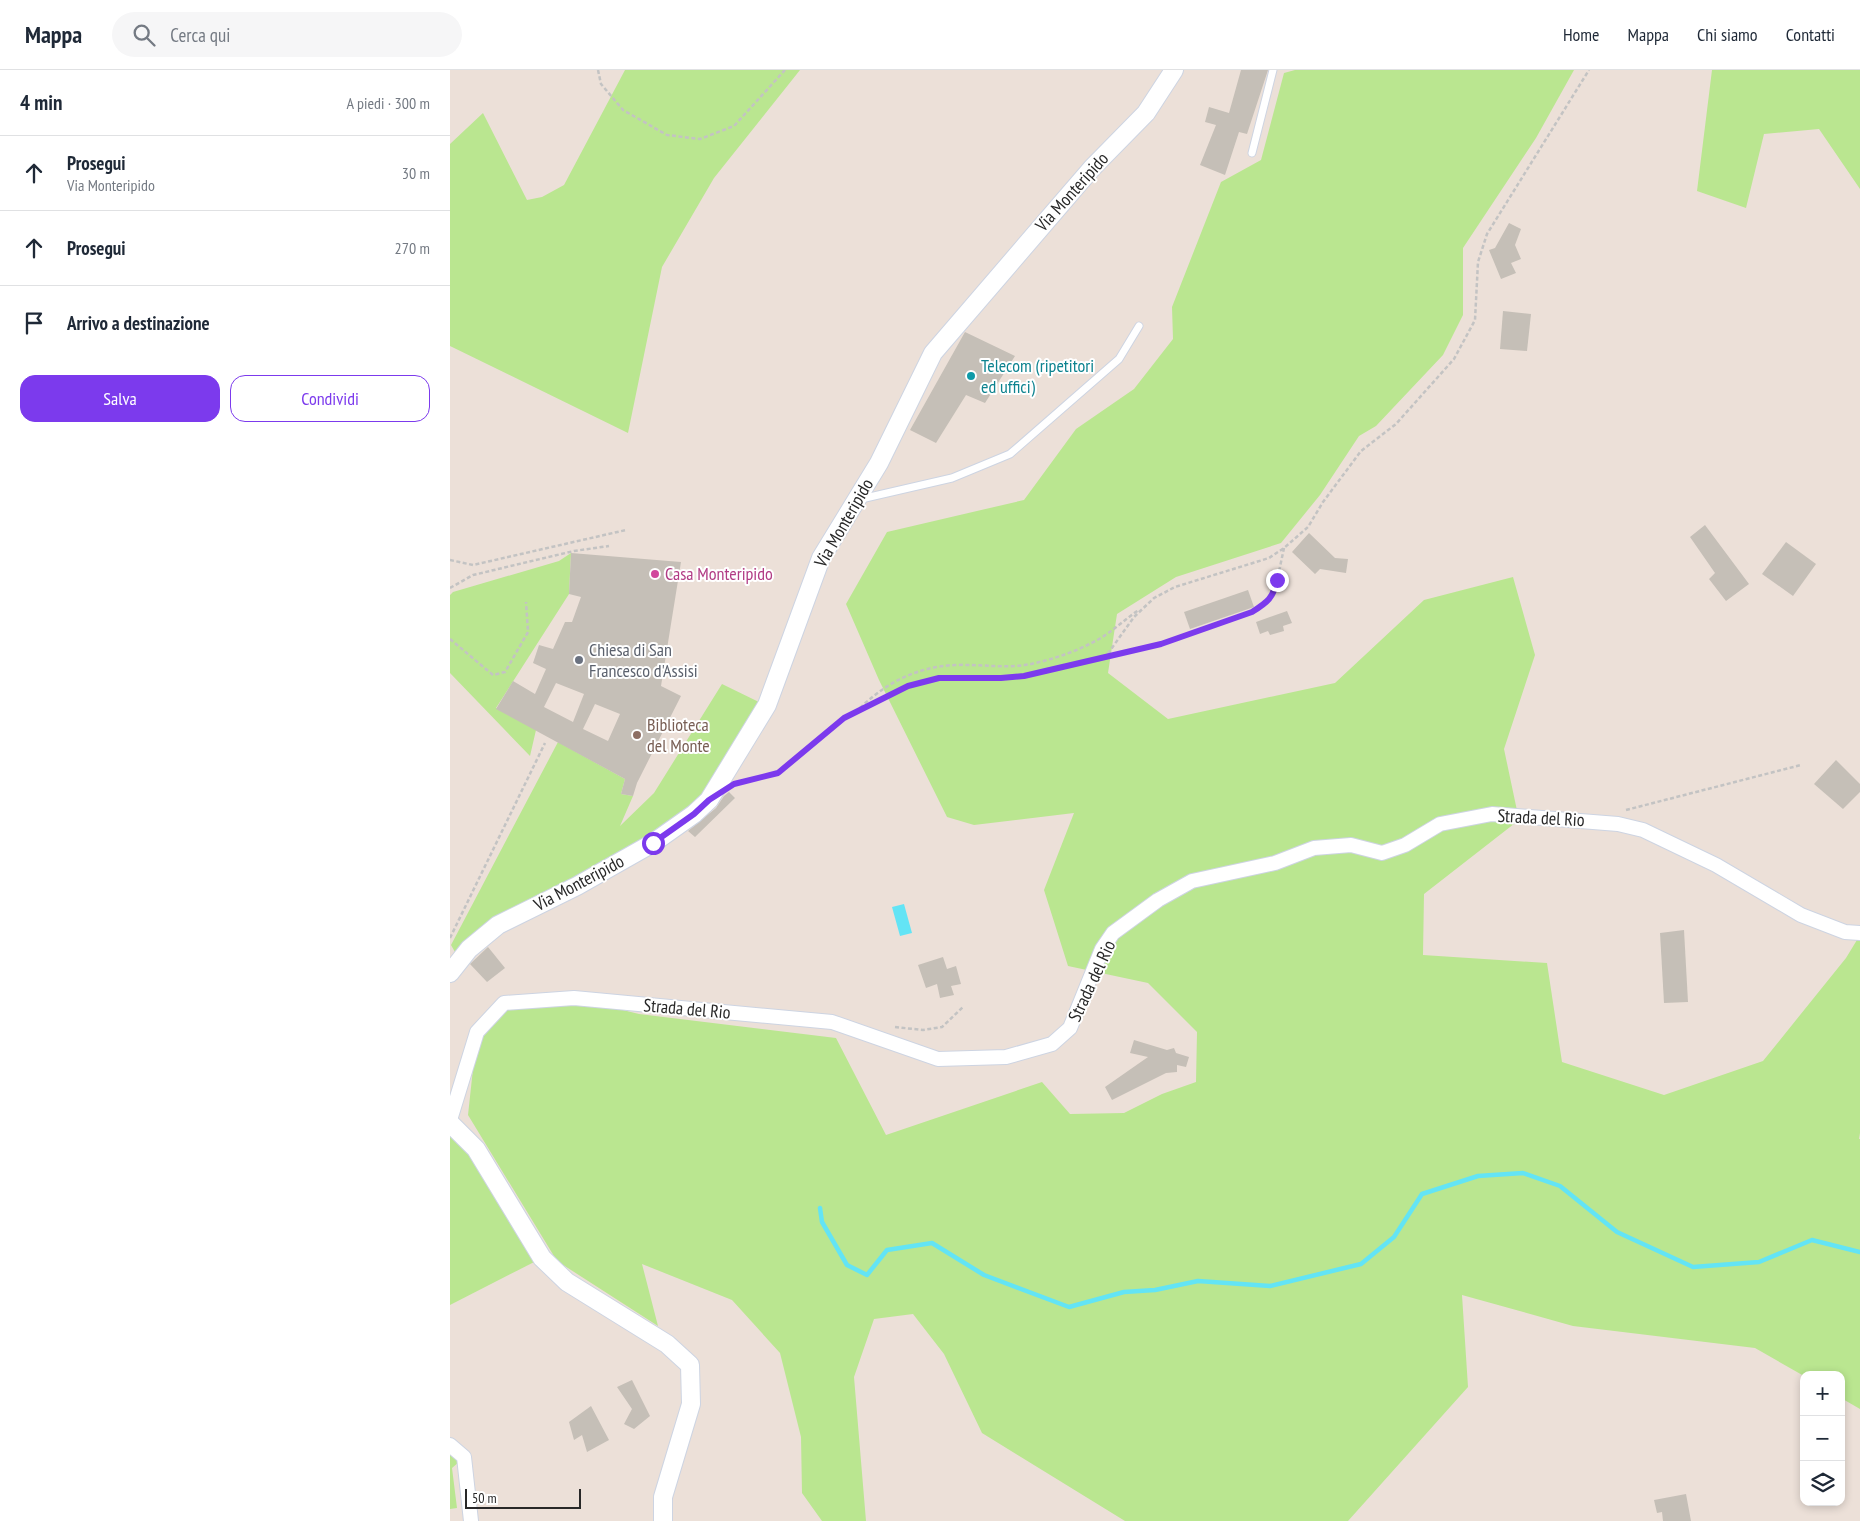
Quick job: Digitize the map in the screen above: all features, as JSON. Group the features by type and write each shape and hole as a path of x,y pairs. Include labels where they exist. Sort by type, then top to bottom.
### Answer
{"street":[{"name":"Via Monteripido","path":"450,973 469,949 498,925 577,886 653,843 694,814 709,800 767,706 821,558 879,463 933,353 1080,182 1146,113 1174,70"},
{"name":"Strada del Rio","path":"450,1122 477,1032 504,1003 574,998 832,1022 938,1059 1006,1057 1052,1044 1070,1028 1102,949 1113,933 1158,900 1192,881 1275,863 1314,848 1351,845 1382,853 1405,845 1440,824 1492,814 1611,823 1643,830 1716,865 1801,915 1845,932 1860,933"},
{"path":"450,1122 476,1149 542,1258 567,1282 667,1344 690,1365 691,1404 663,1497 663,1521"},
{"path":"450,1445 464,1457 471,1521"}],"lane":[{"path":"1252,153 1273,70"},
{"path":"856,501 952,478 1010,454 1119,359 1139,326"}],"path":[{"path":"598,70 600,84 623,110 667,135 700,139 734,126 785,70"},
{"path":"858,710 877,692 890,683 928,669 955,665 1013,667 1066,654 1099,639 1154,598 1175,587 1269,558 1284,548 1308,527 1323,502 1361,450 1396,424 1454,359 1475,320 1478,262 1487,234 1589,70"},
{"path":"450,560 473,565 626,530"},
{"path":"450,588 473,574 574,551 609,546"},
{"path":"734,784 778,773 844,718 914,684 939,678 1024,676 1104,659 1161,644 1252,612 1274,595 1284,548"},
{"path":"450,639 493,675 505,672 528,632 526,602"},
{"path":"1104,659 1142,608"},
{"path":"450,938 545,743"},
{"path":"1625,811 1801,764"},
{"path":"891,1027 923,1030 942,1027 964,1006"}],"green space":[{"path":"625,70 800,70 714,178 662,267 628,433 450,346 450,144 483,113 527,200 542,197 564,185"},
{"path":"1295,70 1574,70 1536,138 1463,248 1463,315 1443,355 1376,426 1359,436 1320,495 1281,543 1176,577 1117,614 1108,673 1168,719 1335,683 1424,600 1513,577 1535,655 1504,749 1519,820 1424,894 1423,955 1547,963 1562,1062 1664,1095 1763,1061 1846,958 1860,935 1860,1409 1845,1400 1845,1371 1800,1371 1800,1374 1755,1348 1573,1326 1462,1295 1468,1387 1348,1521 1125,1521 982,1433 944,1354 913,1314 874,1319 854,1377 866,1521 822,1521 802,1493 801,1437 780,1353 732,1300 642,1264 658,1326 557,1261 468,1115 477,1032 504,1003 574,998 639,1014 836,1038 886,1135 1042,1082 1070,1114 1124,1113 1162,1094 1196,1082 1197,1032 1148,983 1068,966 1044,890 1074,813 974,825 947,817 879,680 846,604 887,532 1024,500 1076,429 1134,389 1173,339 1172,307 1221,182 1261,160 1284,73"},
{"path":"1712,70 1860,70 1860,189 1819,129 1764,134 1746,208 1697,191"},
{"path":"571,553 569,594 496,708 536,730 530,756 450,673 450,595 453,592 559,561"},
{"path":"722,684 763,704 705,798 651,841 496,920 455,952 451,945 558,742 625,779 621,794 633,796 620,826 654,793"},
{"path":"450,1132 463,1134 542,1258 450,1305"},
{"path":"450,1453 459,1462 452,1468 457,1508 450,1509"}],"water":[{"path":"904,904 912,933 900,936 892,907"}],"building":[{"path":"1241,70 1268,70 1247,134 1239,132 1225,175 1200,165 1216,125 1205,122 1209,107 1229,113"},
{"path":"1509,223 1521,229 1515,245 1521,259 1511,263 1516,273 1501,279 1489,250 1495,248"},
{"path":"1503,311 1531,314 1527,351 1500,349"},
{"name":"Telecom (ripetitori ed uffici)","path":"965,332 1015,356 985,403 966,395 936,443 910,430"},
{"path":"1705,525 1749,584 1726,601 1709,579 1715,573 1690,537"},
{"path":"1309,533 1335,558 1348,559 1346,573 1320,569 1315,574 1292,552"},
{"path":"1786,542 1816,564 1793,596 1762,574"},
{"path":"571,553 681,562 661,686 681,696 637,783 633,796 621,794 625,779 496,709 513,681 535,694 546,669 533,663 539,645 553,649 565,622 572,622 581,597 569,594","holes":["556,683 584,694 573,722 544,707","595,704 620,714 608,741 583,729"]},
{"path":"1248,590 1254,607 1190,629 1184,612"},
{"path":"1287,611 1292,623 1283,626 1284,631 1270,635 1268,631 1260,634 1256,622"},
{"path":"1836,760 1860,784 1860,792 1843,809 1814,784"},
{"path":"729,792 735,798 695,837 688,831 716,808"},
{"path":"1684,930 1688,1002 1664,1003 1660,933"},
{"path":"488,947 505,968 487,982 470,964"},
{"path":"943,957 947,969 956,966 961,984 951,986 954,995 940,998 937,984 926,988 918,965"},
{"path":"1134,1040 1167,1050 1174,1048 1176,1053 1189,1057 1186,1067 1177,1065 1177,1072 1166,1073 1112,1100 1105,1087 1148,1057 1130,1053"},
{"path":"632,1380 650,1416 634,1429 624,1424 632,1409 617,1387"},
{"path":"591,1406 609,1440 587,1452 582,1435 574,1440 569,1422"},
{"path":"1686,1494 1691,1521 1663,1521 1662,1512 1657,1513 1654,1500"}],"waterway":[{"path":"820,1208 822,1222 847,1265 867,1275 887,1250 932,1243 984,1275 1069,1307 1124,1292 1155,1290 1198,1281 1270,1286 1361,1264 1394,1237 1422,1194 1478,1176 1523,1173 1560,1186 1617,1232 1693,1267 1759,1262 1812,1240 1860,1252"}],"place":[{"name":"Telecom (ripetitori ed uffici)","path":"971,376"},
{"name":"Casa Monteripido","path":"655,574"},
{"name":"Chiesa di San Francesco d'Assisi","path":"579,660"},
{"name":"Biblioteca del Monte","path":"637,735"}],"route":[{"path":"653,843 694,814 709,800 734,784 778,773 844,718 914,684 939,678 1024,676 1104,659 1161,644 1252,612 1274,595 1277,580"}]}
